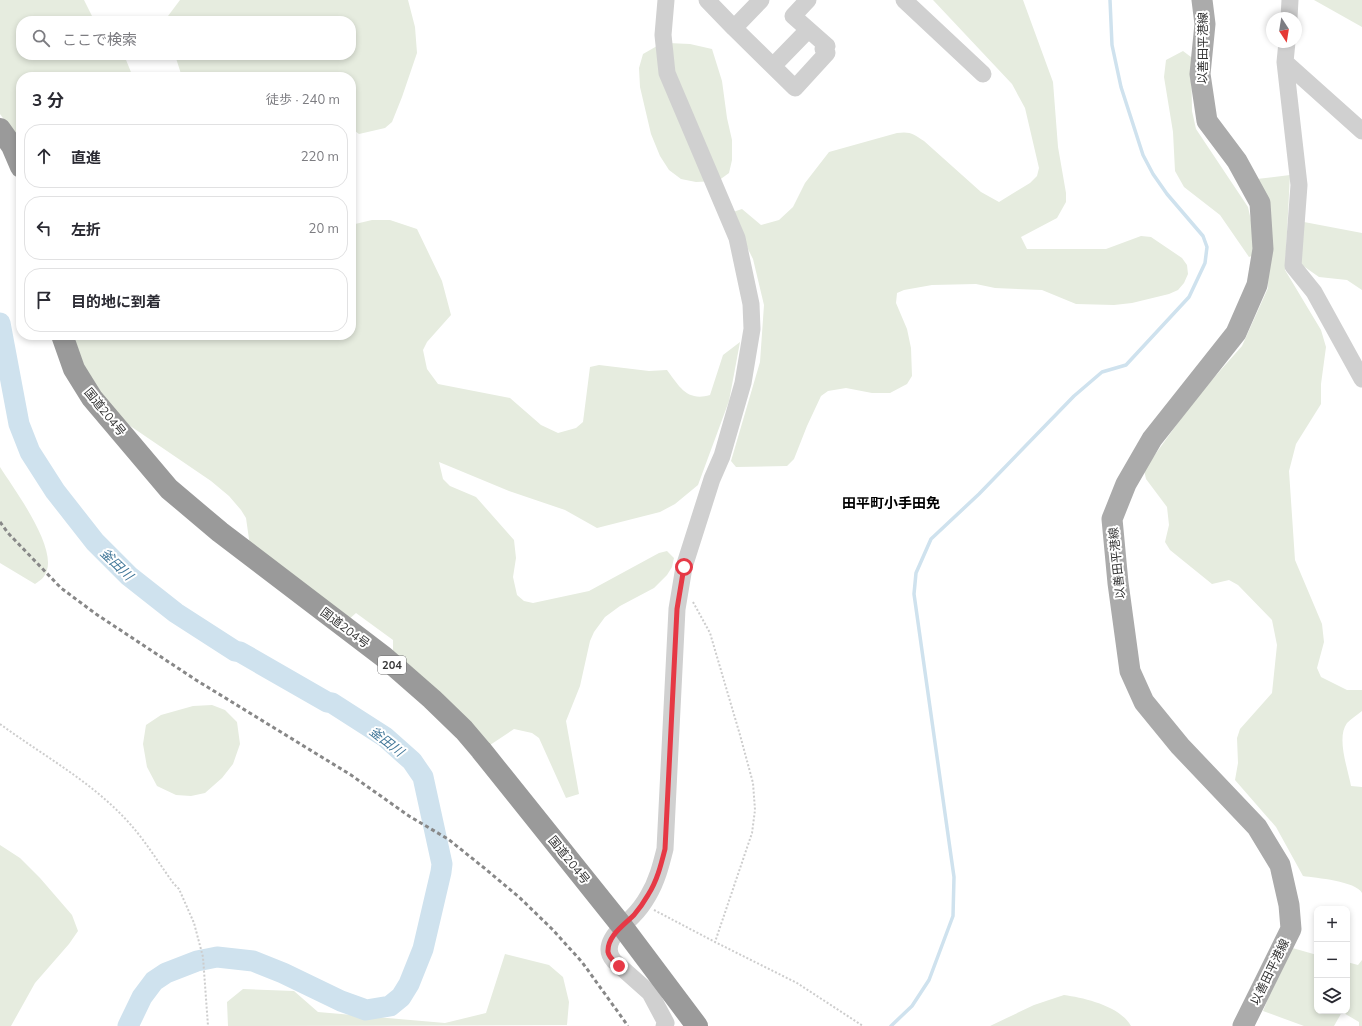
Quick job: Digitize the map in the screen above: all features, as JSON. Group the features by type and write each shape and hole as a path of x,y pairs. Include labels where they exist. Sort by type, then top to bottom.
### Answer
{"highway":[{"path":"0,129 12,146 16,156"},
{"name":"国道204号","path":"64,340 74,369 92,398 169,489 220,532 384,657 432,699 464,730 622,926 696,1026"}],"main road":[{"name":"以善田平港線","path":"1202,0 1205,24 1200,74 1207,121 1237,160 1260,203 1263,249 1258,285 1236,333 1152,439 1126,484 1112,520 1118,583 1130,671 1144,702 1180,746 1257,827 1280,865 1289,905 1291,929 1243,1026"}],"street":[{"path":"664,1026 666,1023 650,993 610,957 608,951 611,940 643,904 656,879 665,849 677,609 681,581 684,567 712,479 722,456 743,384 752,329 751,304 737,238 667,73 663,35 666,0"},
{"path":"707,0 795,88 827,53 823,49 827,46 793,16 808,0"},
{"path":"734,28 761,0"},
{"path":"904,0 983,74"},
{"path":"1289,12 1290,0"},
{"path":"773,66 808,30"},
{"path":"1286,48 1285,62 1299,185 1293,266 1314,292 1362,379"},
{"path":"1285,62 1362,131"}],"path":[{"path":"681,581 710,633 753,783 755,810 752,833 715,942"},
{"path":"0,724 80,778 113,807 131,825 179,889 194,923 203,957 208,1026"},
{"path":"643,904 797,983 863,1026"}],"shaded area":[{"path":"0,0 84,0 92,16 16,16 16,60 126,60 131,72 16,72 16,136 0,114"},
{"path":"180,0 408,0 415,27 417,53 392,122 385,128 359,134 356,132 356,72 180,72 177,60 356,60 356,16 168,16"},
{"path":"933,0 1023,0 1053,82 1058,147 1066,193 1066,202 1057,218 1021,237 1027,249 1106,249 1141,236 1151,237 1182,258 1187,265 1188,274 1184,283 1178,290 1169,294 1132,303 1114,305 1076,304 1042,290 995,288 976,284 932,285 904,290 897,293 896,303 907,329 911,348 912,376 907,384 890,393 872,393 846,388 828,391 821,396 794,459 787,466 736,467 731,461 760,362 764,305 753,259 730,213 742,209 761,225 779,220 793,207 805,183 829,152 901,132 909,133 924,141 981,192 999,202 1030,183 1037,176 1039,168 1025,108 1012,84"},
{"path":"1314,0 1362,0 1362,27"},
{"path":"668,43 690,44 712,49 722,81 727,118 732,140 732,160 729,173 718,181 696,182 681,179 669,170 660,156 651,134 640,87 639,68 643,54 657,46"},
{"path":"1183,51 1191,57 1192,111 1196,129 1248,207 1252,225 1254,255 1249,257 1220,215 1184,187 1175,171 1173,132 1164,77 1166,60"},
{"path":"1290,175 1285,270 1321,330 1326,347 1321,384 1321,404 1296,444 1289,471 1295,560 1322,624 1324,642 1317,668 1321,677 1347,690 1362,690 1362,711 1347,723 1344,729 1343,745 1351,786 1362,787 1362,893 1358,889 1344,883 1303,876 1276,827 1235,780 1238,763 1237,738 1240,729 1272,693 1277,645 1272,620 1238,585 1229,580 1212,584 1170,550 1165,542 1169,525 1167,507 1146,479 1144,470 1195,399 1242,346 1268,288 1269,236 1257,179"},
{"path":"372,220 390,220 417,229 442,281 451,315 427,342 423,350 427,369 438,384 510,398 541,425 558,433 576,428 583,422 590,367 599,365 649,371 667,370 684,391 695,396 702,397 710,395 723,355 740,342 729,401 698,485 675,504 660,512 597,528 565,510 509,491 439,462 443,479 450,486 476,497 514,540 516,558 513,577 517,595 524,601 533,603 589,591 659,553 667,551 674,558 672,567 667,575 654,588 620,606 605,617 594,632 590,641 580,686 566,721 579,794 566,798 539,738 532,733 514,729 487,747 393,657 393,640 356,613 347,621 250,546 246,518 229,496 211,481 123,421 81,367 74,340 356,340 356,224"},
{"path":"1304,222 1362,233 1362,290 1347,280 1319,277 1299,263"},
{"path":"0,467 32,517 45,546 48,559 47,570 45,575 35,584 0,563"},
{"path":"212,705 225,710 237,722 240,744 233,764 222,778 205,793 191,796 176,795 157,786 147,767 143,744 146,725 161,715 193,706"},
{"path":"0,845 20,858 40,878 72,915 78,931 69,944 35,983 11,1026 0,1026"},
{"path":"1289,947 1314,954 1314,1014 1341,1014 1334,1026 1304,1026 1263,1011"},
{"path":"505,954 549,965 563,977 569,1002 567,1025 228,1026 227,1002 243,989 294,991 318,1012 445,1023 486,1013"},
{"path":"1362,960 1362,1026 1359,1026 1359,1022 1345,1014 1350,1014 1350,963 1358,965"},
{"path":"1064,995 1082,998 1111,1008 1126,1019 1131,1026 990,1026 1034,1005"}],"waterway":[{"path":"891,1026 912,1006 929,980 953,916 954,877 914,594 916,573 931,539 979,494 1074,396 1102,372 1126,365 1189,297 1205,263 1207,247 1203,236 1167,194 1153,174 1143,155 1121,87 1112,45 1110,0"},
{"name":"釜田川","path":"0,323 19,424 30,452 55,491 95,542 129,576 176,613 235,651 240,652 327,702 332,703 385,737 412,761 423,777 442,864 423,949 409,984 401,997 390,1006 366,1010 341,1001 283,973 253,961 217,957 197,961 166,973 154,981 142,997 128,1026"}],"railway":[{"path":"0,522 8,533 61,588 96,614 196,680 351,775 409,816 448,839 483,867 519,897 552,929 582,962 628,1026"}],"district":[{"name":"田平町小手田免","path":"891,503"}],"route":[{"path":"619,966 610,957 608,951 611,940 622,926 634,915 649,895 656,879 665,849 677,609 684,567"}]}
